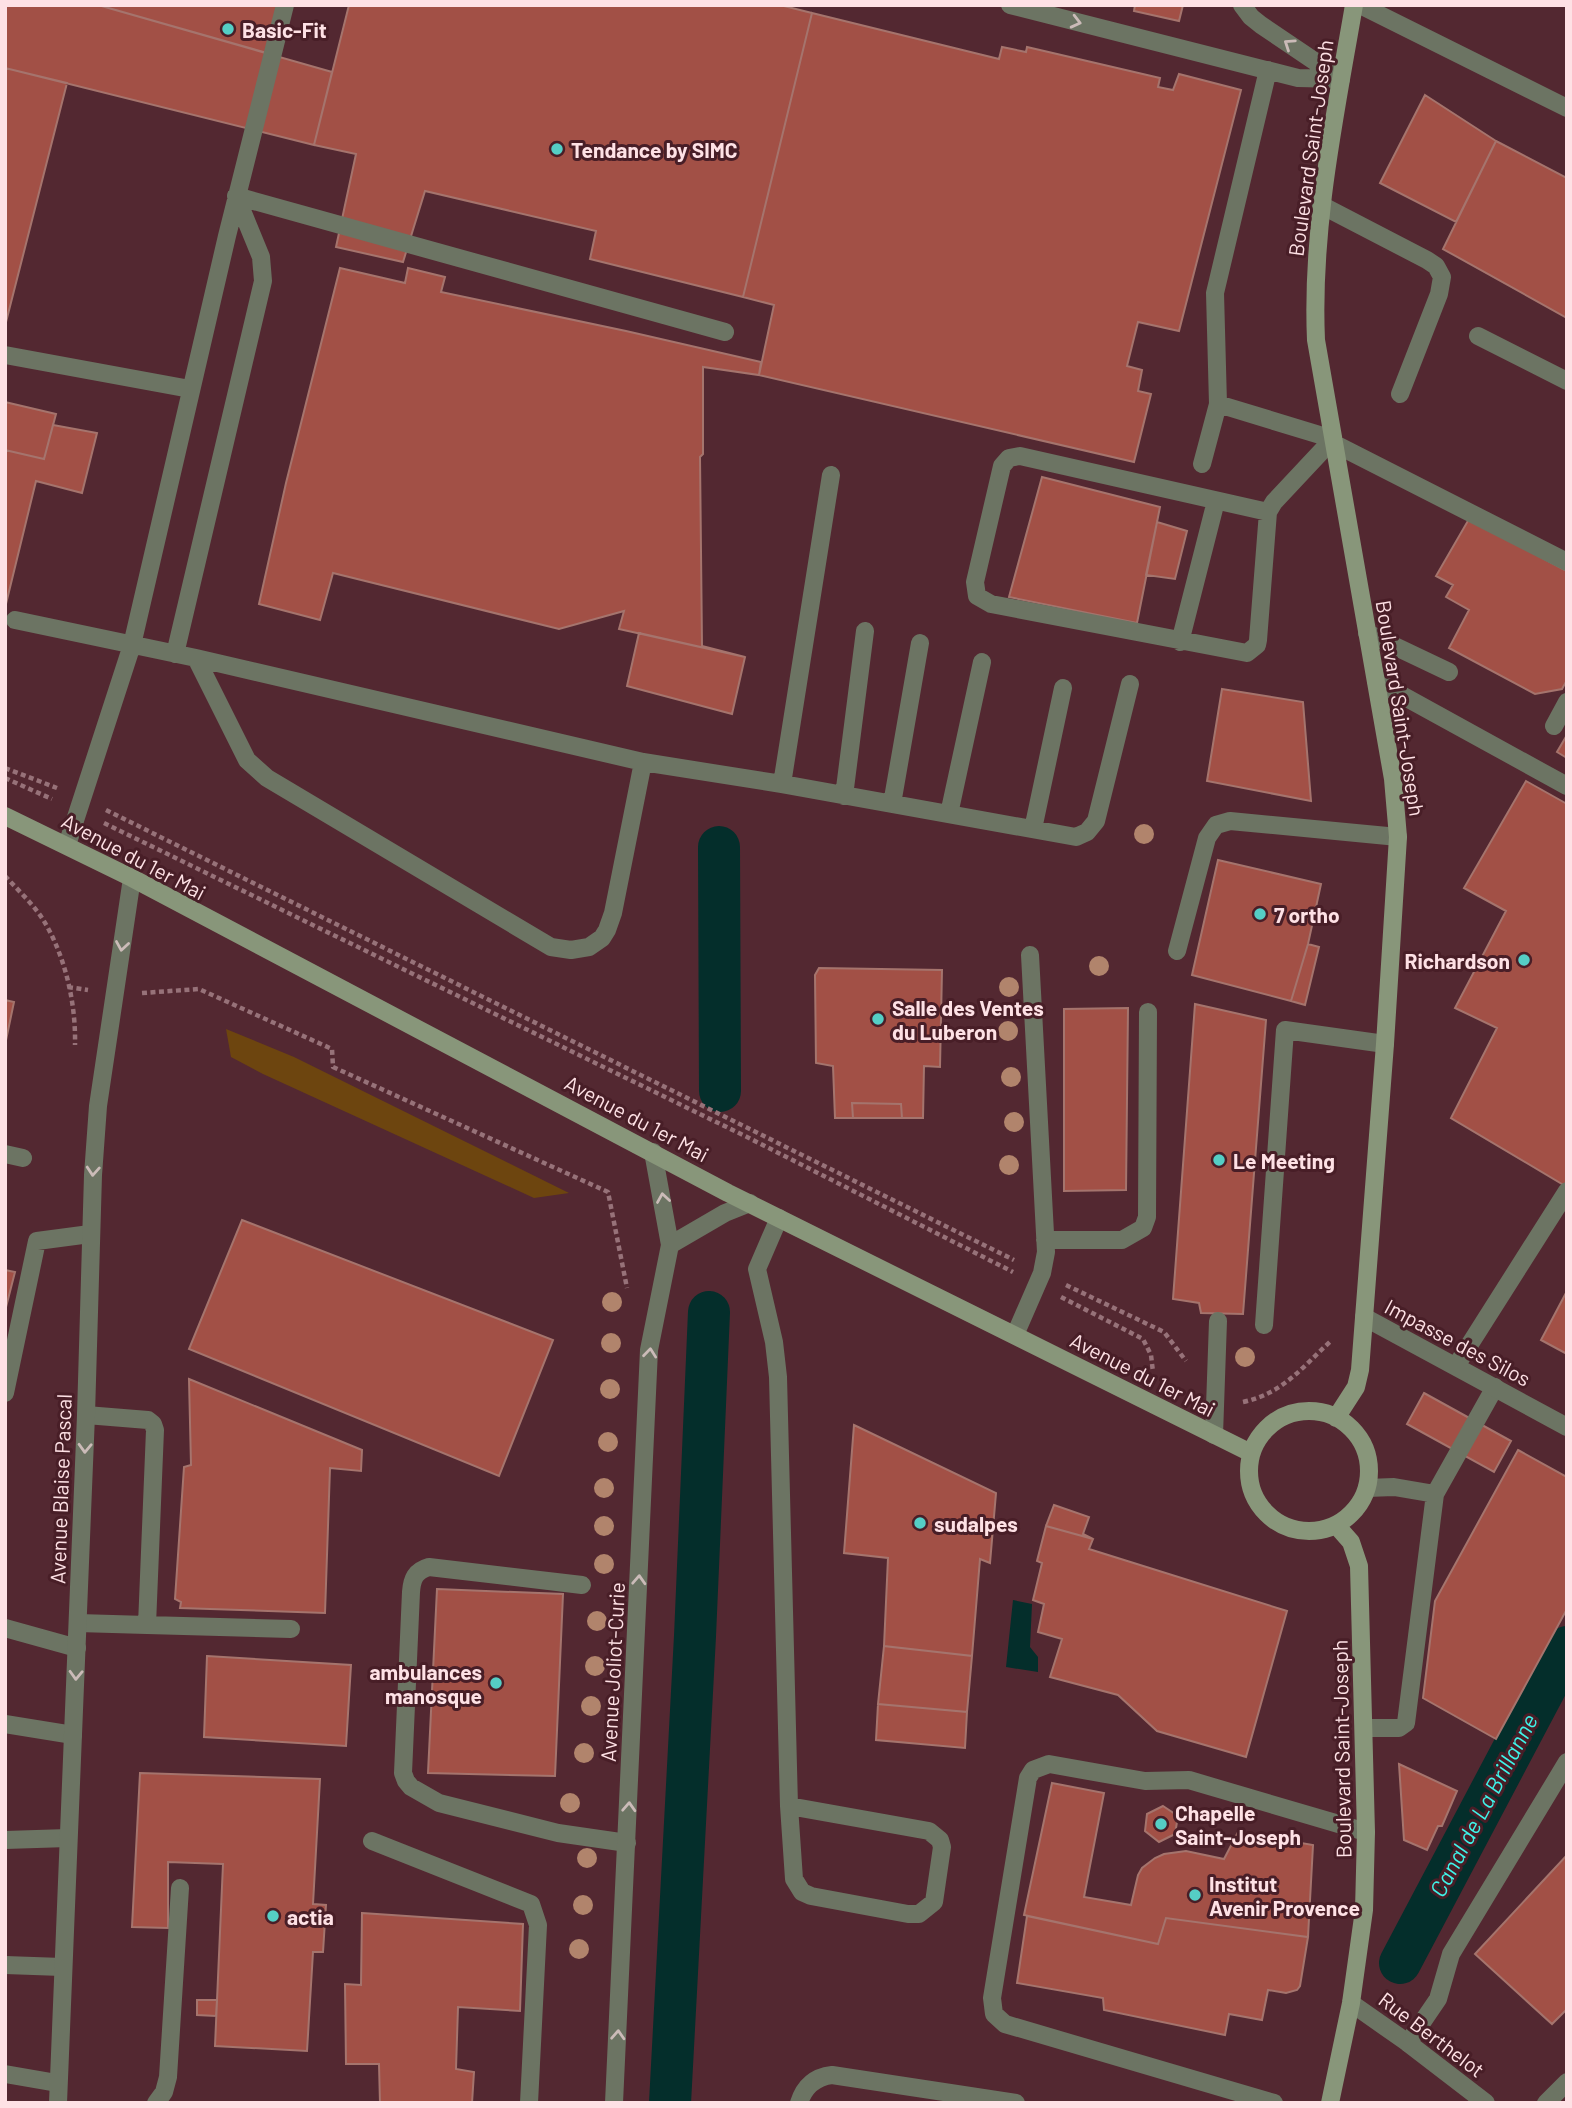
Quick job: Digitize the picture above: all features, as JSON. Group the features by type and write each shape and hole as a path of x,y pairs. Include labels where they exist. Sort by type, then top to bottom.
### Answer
{"street":[{"path":"67,845 132,645 236,196 285,5"},
{"path":"1010,5 1298,78 1341,79"},
{"path":"1242,5 1251,17 1341,79"},
{"name":"Boulevard Saint-Joseph","path":"1336,1418 1358,1380 1385,1044 1398,837 1393,779 1322,386 1315,316 1315,275 1321,205 1354,5"},
{"path":"1360,5 1567,108"},
{"path":"1202,464 1218,404 1215,293 1268,70"},
{"path":"236,196 725,332"},
{"path":"175,654 263,281 261,257 236,196"},
{"path":"1321,205 1427,260 1436,267 1442,277 1439,294 1400,394"},
{"path":"1478,336 1567,381"},
{"path":"5,355 190,389"},
{"path":"1218,404 1333,441 1567,562"},
{"path":"1268,512 1020,456 1009,458 1002,466 975,582 977,596 991,604 1241,654 1247,653 1257,645 1268,512 1274,502 1333,441"},
{"path":"782,784 831,475"},
{"path":"1180,642 1216,500"},
{"path":"15,620 196,658 643,762 1076,837 1087,832 1096,821 1130,684"},
{"path":"844,796 864,631"},
{"path":"1367,633 1449,672"},
{"path":"892,804 920,643"},
{"path":"196,658 247,760 267,778 551,947 571,950 589,947 602,938 607,930 613,913 643,762"},
{"path":"948,814 982,662"},
{"path":"1376,681 1567,786"},
{"path":"1033,830 1063,688"},
{"path":"1554,726 1567,702"},
{"name":"Avenue du 1er Mai","path":"5,816 132,878 779,1218 1251,1453"},
{"path":"1177,951 1207,838 1216,825 1230,821 1398,837"},
{"name":"Avenue Blaise Pascal","path":"58,2103 86,1415 90,1234 98,1106 132,878"},
{"path":"1015,1335 1039,1279 1046,1252 1030,955"},
{"path":"1045,1240 1122,1240 1143,1228 1147,1217 1148,1012"},
{"path":"1264,1325 1285,1030 1385,1044"},
{"name":"Avenue Joliot-Curie","path":"614,2103 649,1350 670,1245 653,1152"},
{"path":"1456,1366 1567,1191"},
{"path":"670,1245 724,1213 750,1203"},
{"path":"779,1218 757,1269 774,1342 778,1377 789,1807 793,1879 802,1892 811,1896 908,1914 919,1914 934,1902 943,1847 940,1840 929,1831 789,1807"},
{"path":"5,1393 37,1241 90,1234"},
{"name":"Impasse des Silos","path":"1364,1317 1567,1427"},
{"path":"1214,1435 1218,1321"},
{"path":"1364,1728 1399,1728 1406,1723 1435,1494 1495,1387"},
{"path":"1302,1411 1320,1412 1336,1418 1350,1427 1367,1456 1367,1488 1360,1503 1349,1516 1336,1525 1302,1531 1285,1526 1270,1517 1258,1504 1251,1488 1251,1453 1270,1425 1286,1416 1302,1411"},
{"path":"86,1415 148,1420 155,1430 147,1625"},
{"path":"1367,1488 1394,1487 1435,1494"},
{"name":"Boulevard Saint-Joseph","path":"1330,2103 1351,2003 1363,1920 1366,1832 1359,1566 1351,1542 1336,1525"},
{"path":"582,1585 429,1567 421,1569 415,1575 411,1592 403,1773 411,1787 424,1797 439,1803 558,1833 627,1843"},
{"path":"78,1623 291,1629"},
{"path":"5,1628 77,1648"},
{"path":"5,1724 73,1735"},
{"path":"1408,2043 1438,1999 1451,1954 1567,1762"},
{"path":"1274,2103 1005,2024 994,2014 992,1998 1028,1778 1033,1770 1049,1764 1145,1781 1189,1780 1366,1832"},
{"path":"5,1840 68,1838"},
{"path":"372,1841 531,1904 538,1925 529,2103"},
{"path":"156,2103 164,2092 168,2077 180,1888"},
{"path":"5,1965 62,1967"},
{"name":"Rue Berthelot","path":"1351,2003 1486,2103"},
{"path":"5,2074 57,2083"},
{"path":"799,2103 807,2087 819,2078 832,2075 931,2096 1016,2103"},
{"path":"1546,2103 1567,2082"}],"path":[{"path":"5,768 1039,1279 1143,1339 1151,1355 1153,1374"},
{"path":"5,778 79,804 749,1138 1039,1279 1164,1332 1215,1398"},
{"path":"5,876 41,918 58,952 75,1016 75,1055"},
{"path":"68,987 115,995 199,989 332,1049 333,1067 608,1192 627,1288"}],"shaded area":[{"path":"226,1029 294,1057 569,1193 534,1198 263,1074 231,1057"}],"water":[{"path":"1013,1600 1032,1604 1030,1647 1038,1657 1038,1672 1006,1667"}],"building":[{"path":"5,5 98,5 332,72 314,145 5,68"},
{"name":"Basic-Fit","path":"98,5 280,5 267,53"},
{"name":"Tendance by SIMC","path":"349,5 780,5 812,13 743,297 590,259 596,231 425,191 403,262 336,247 356,154 314,145"},
{"path":"1135,5 1183,5 1179,21 1134,11"},
{"path":"812,13 999,59 1002,47 1026,52 1027,47 1160,78 1158,87 1173,90 1179,74 1241,90 1179,331 1138,322 1127,366 1142,370 1138,391 1151,394 1134,462 759,375 774,305 743,297"},
{"path":"5,68 67,83 5,326"},
{"path":"1425,95 1496,141 1456,222 1380,183"},
{"path":"1496,141 1567,178 1567,318 1443,249"},
{"path":"340,268 405,283 408,268 445,277 441,292 761,362 759,375 703,367 703,454 700,457 702,646 745,657 619,629 624,611 559,629 333,573 320,620 259,604 286,483"},
{"path":"5,402 56,414 44,459 5,450"},
{"path":"53,425 97,433 82,493 36,481 5,608 5,450 44,459"},
{"path":"1042,477 1160,507 1137,623 1009,597"},
{"path":"1469,519 1567,571 1567,680 1562,689 1535,694 1449,648 1469,610 1446,597 1453,585 1436,576"},
{"path":"1157,522 1187,531 1175,579 1146,575"},
{"path":"639,633 745,657 732,714 627,686"},
{"path":"1222,689 1303,702 1311,801 1207,781"},
{"path":"1567,735 1567,758 1557,752"},
{"name":"Richardson","path":"1526,781 1567,804 1567,1187 1451,1118 1497,1028 1455,1008 1506,911 1464,888"},
{"name":"7 ortho","path":"1218,860 1321,884 1308,944 1291,1001 1192,975"},
{"path":"1308,944 1319,947 1305,1005 1291,1001"},
{"name":"Salle des Ventes du Luberon","path":"819,968 942,970 940,1067 924,1066 923,1118 902,1118 901,1104 852,1103 853,1118 835,1118 833,1066 816,1063 815,975"},
{"path":"5,1000 14,1002 5,1045"},
{"name":"Le Meeting","path":"1195,1004 1266,1020 1243,1314 1201,1313 1199,1303 1173,1299"},
{"path":"1128,1008 1126,1190 1064,1191 1064,1009"},
{"path":"852,1103 901,1104 902,1118 853,1118"},
{"path":"242,1220 553,1340 499,1476 189,1349"},
{"path":"5,1270 15,1272 5,1311"},
{"path":"1567,1291 1567,1354 1541,1340"},
{"path":"189,1379 362,1450 361,1471 330,1468 325,1613 180,1608 181,1602 175,1599 184,1467 191,1465"},
{"path":"1424,1393 1511,1441 1494,1472 1407,1424"},
{"name":"sudalpes","path":"854,1425 996,1493 990,1563 980,1559 972,1656 884,1646 888,1558 844,1553"},
{"path":"1518,1450 1567,1477 1567,1609 1496,1739 1423,1698 1435,1601"},
{"path":"1054,1505 1089,1517 1083,1534 1093,1539 1046,1526"},
{"path":"1046,1526 1093,1539 1089,1549 1287,1611 1246,1757 1157,1731 1118,1695 1050,1677 1062,1639 1038,1632 1044,1604 1033,1600 1042,1563 1037,1561"},
{"name":"ambulances manosque","path":"437,1589 563,1594 555,1776 428,1773"},
{"path":"884,1646 972,1656 967,1712 878,1704"},
{"path":"207,1656 351,1665 346,1746 204,1737"},
{"path":"878,1704 967,1712 965,1748 876,1740"},
{"path":"1399,1764 1457,1791 1442,1826 1438,1826 1427,1850 1404,1840"},
{"name":"actia","path":"140,1773 320,1779 313,1904 326,1905 323,1952 313,1952 307,2051 215,2046 223,1864 168,1862 168,1928 132,1927"},
{"path":"1052,1783 1104,1793 1084,1897 1131,1905 1138,1875 1142,1868 1155,1858 1186,1851 1224,1859 1238,1832 1313,1845 1308,1937 1166,1918 1158,1944 1024,1915"},
{"name":"Chapelle Saint-Joseph","path":"1163,1806 1178,1816 1175,1834 1159,1842 1145,1831 1147,1814"},
{"path":"1567,1855 1567,2009 1552,2024 1475,1954"},
{"path":"362,1913 523,1924 520,2011 458,2007 456,2069 474,2072 472,2103 380,2103 379,2064 346,2064 345,1984 361,1985"},
{"path":"1027,1916 1158,1944 1166,1918 1308,1937 1300,1986 1297,1990 1286,1993 1268,1990 1262,2020 1229,2014 1225,2035 1104,2010 1103,1998 1017,1983"},
{"path":"197,2000 217,2000 216,2016 197,2015"}],"waterway":[{"path":"719,847 720,1091"},
{"path":"670,2103 709,1312"},
{"name":"Canal de La Brillanne","path":"1400,1963 1567,1647"}],"place":[{"name":"Basic-Fit","path":"228,29"},
{"name":"Tendance by SIMC","path":"557,149"},
{"name":"7 ortho","path":"1260,914"},
{"name":"Richardson","path":"1524,960"},
{"name":"Salle des Ventes du Luberon","path":"878,1019"},
{"name":"Le Meeting","path":"1219,1160"},
{"name":"sudalpes","path":"920,1523"},
{"name":"ambulances manosque","path":"496,1683"},
{"name":"Chapelle Saint-Joseph","path":"1161,1824"},
{"name":"Institut Avenir Provence","path":"1195,1895"},
{"name":"actia","path":"273,1916"}]}
